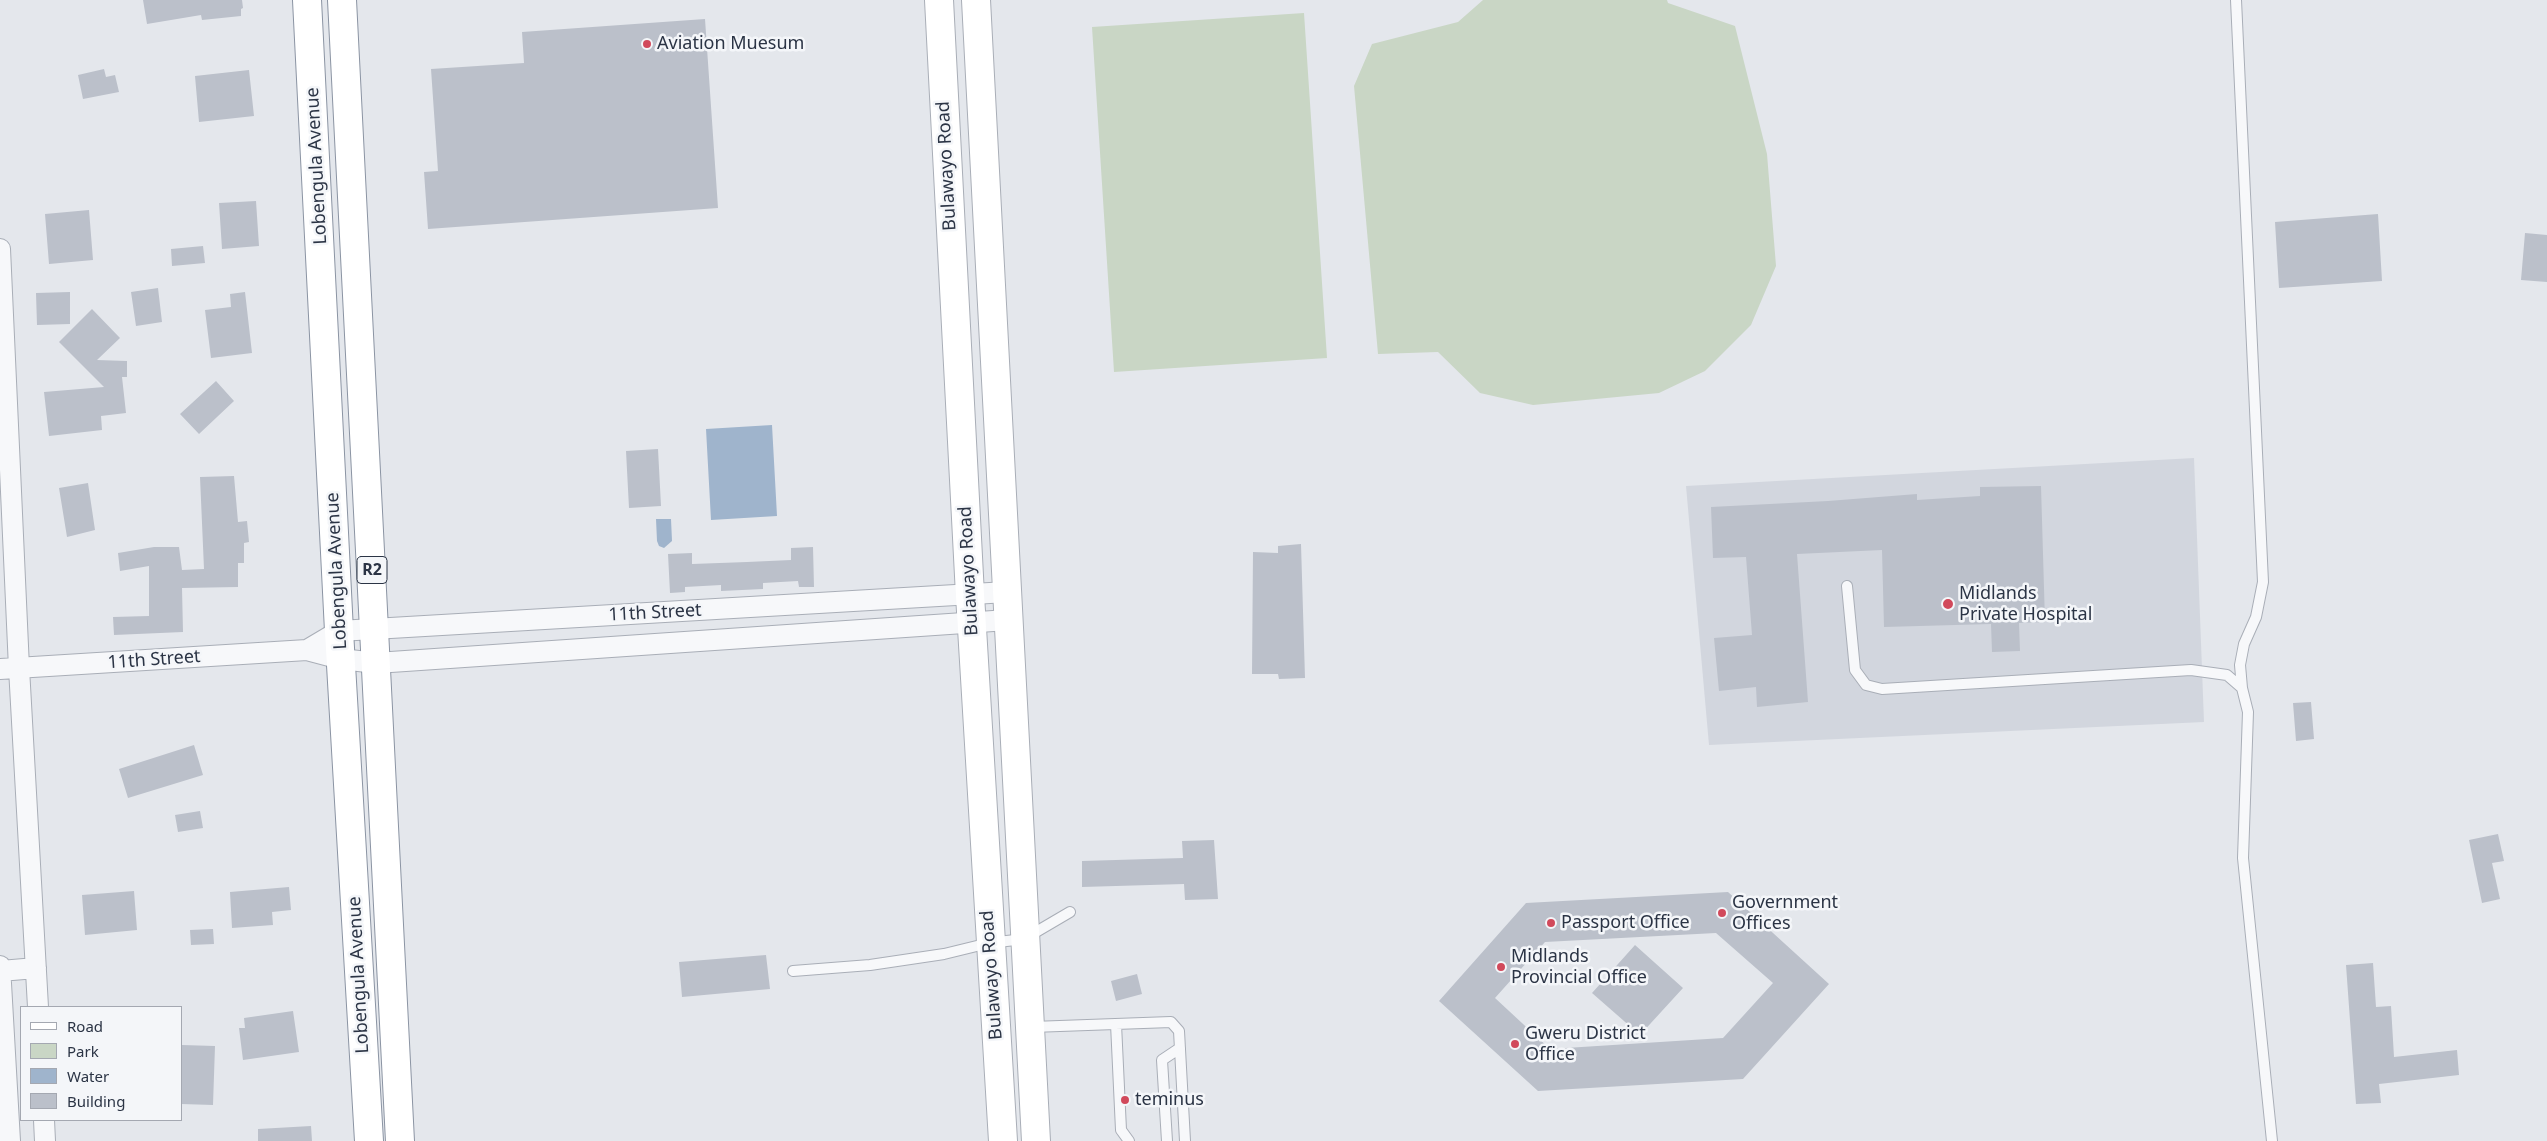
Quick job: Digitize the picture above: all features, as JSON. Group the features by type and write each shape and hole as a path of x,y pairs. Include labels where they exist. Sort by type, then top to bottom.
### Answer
{"main road":[{"name":"Lobengula Avenue","path":"307,0 339,631 369,1141"},
{"name":"Lobengula Avenue","path":"342,0 400,1141"},
{"name":"Bulawayo Road","path":"939,0 989,943 1003,1141"},
{"name":"Bulawayo Road","path":"976,0 1036,1141"}],"street":[{"path":"0,249 10,669 38,1006"},
{"name":"11th Street","path":"307,650 339,631 1007,592"},
{"name":"11th Street","path":"10,669 307,650 341,659 376,663 1008,620"},
{"path":"0,966 10,1141"},
{"path":"0,971 36,968"},
{"path":"44,1121 45,1141"}],"lane":[{"path":"2236,0 2263,582 2256,617 2244,644 2241,658 2242,688 2248,712 2243,858 2272,1141"},
{"path":"1847,586 1855,670 1866,685 1882,689 2191,670 2227,676 2242,688"},
{"path":"794,971 879,964 944,954 989,943 1024,939 1070,912"},
{"path":"1031,1027 1171,1022 1179,1031 1186,1141"},
{"path":"1116,1024 1122,1130 1129,1141"},
{"path":"1167,1141 1162,1060 1180,1048"}],"shaded area":[{"name":"Midlands Private Hospital","path":"2194,458 2204,722 1709,745 1686,486"}],"green space":[{"path":"1483,0 1667,0 1668,3 1735,26 1767,154 1776,266 1751,325 1705,371 1659,393 1533,405 1480,393 1438,352 1378,354 1354,86 1372,44 1458,22"},
{"path":"1304,13 1327,358 1114,372 1092,27"}],"water":[{"path":"772,425 777,516 711,520 706,429"},
{"path":"656,519 671,519 672,541 664,548 659,546 657,541"}],"building":[{"path":"143,0 242,0 243,8 241,9 241,16 202,20 201,15 147,24"},
{"path":"705,19 718,208 428,229 424,172 438,171 431,69 524,63 522,32"},
{"path":"104,69 106,77 115,75 119,92 83,99 78,75"},
{"path":"249,70 254,116 199,122 195,76"},
{"path":"256,201 259,246 222,249 219,203"},
{"path":"89,210 93,260 49,264 45,214"},
{"path":"2378,214 2382,281 2279,288 2275,222"},
{"path":"2525,233 2547,235 2547,282 2521,280"},
{"path":"203,246 205,263 172,266 171,249"},
{"path":"158,288 162,322 136,326 131,292"},
{"path":"70,292 70,324 37,325 36,293"},
{"path":"245,292 252,353 211,358 205,310 231,307 230,294"},
{"path":"92,309 120,338 97,360 127,361 127,377 122,377 126,413 101,416 102,430 49,436 44,392 104,387 59,342"},
{"path":"216,381 234,401 199,434 180,414"},
{"path":"658,449 661,506 629,508 626,451"},
{"path":"234,476 238,522 247,521 249,542 244,543 244,563 238,563 238,587 182,588 183,632 114,635 113,617 149,616 149,566 120,571 118,553 154,547 179,547 182,570 204,569 200,477"},
{"path":"88,483 95,530 67,537 59,488"},
{"path":"2041,486 2045,622 2019,623 2020,651 1992,652 1991,624 1884,627 1882,550 1797,554 1808,702 1757,707 1756,687 1719,691 1714,638 1752,635 1746,557 1713,558 1711,507 1917,494 1917,500 1980,496 1980,487"},
{"path":"1301,544 1305,678 1279,679 1278,674 1252,674 1253,552 1278,553 1278,546"},
{"path":"813,547 814,587 799,587 798,581 763,583 763,589 721,591 721,585 685,587 685,592 670,593 668,554 692,553 692,564 791,560 791,548"},
{"path":"2311,702 2314,739 2296,741 2293,703"},
{"path":"194,745 203,775 128,798 119,769"},
{"path":"200,811 203,828 178,832 175,815"},
{"path":"2498,834 2504,861 2492,863 2500,899 2482,903 2469,840"},
{"path":"1214,840 1218,899 1185,900 1184,884 1082,887 1082,861 1183,858 1182,841"},
{"path":"289,887 291,910 272,912 273,925 232,928 230,892"},
{"path":"134,891 137,930 85,935 82,895"},
{"path":"1728,892 1829,984 1743,1079 1538,1091 1439,1001 1526,903","holes":["1716,933 1773,983 1723,1038 1550,1049 1495,998 1545,942"]},
{"path":"213,929 214,944 191,945 190,930"},
{"path":"1635,945 1683,988 1640,1035 1592,993"},
{"path":"766,955 770,989 682,997 679,962"},
{"path":"2373,963 2376,1007 2391,1006 2394,1057 2457,1050 2459,1075 2379,1084 2381,1103 2356,1104 2346,965"},
{"path":"1137,974 1142,994 1116,1001 1111,981"},
{"path":"293,1011 299,1052 243,1060 239,1028 245,1028 244,1018"},
{"path":"182,1045 215,1046 213,1105 182,1104"},
{"path":"311,1126 312,1141 258,1141 258,1129"}],"place":[{"name":"Aviation Muesum","path":"647,44"},
{"name":"Midlands Private Hospital","path":"1948,604"},
{"name":"Government Offices","path":"1722,913"},
{"name":"Passport Office","path":"1551,923"},
{"name":"Midlands Provincial Office","path":"1501,967"},
{"name":"Gweru District Office","path":"1515,1044"},
{"name":"teminus","path":"1125,1100"}]}
